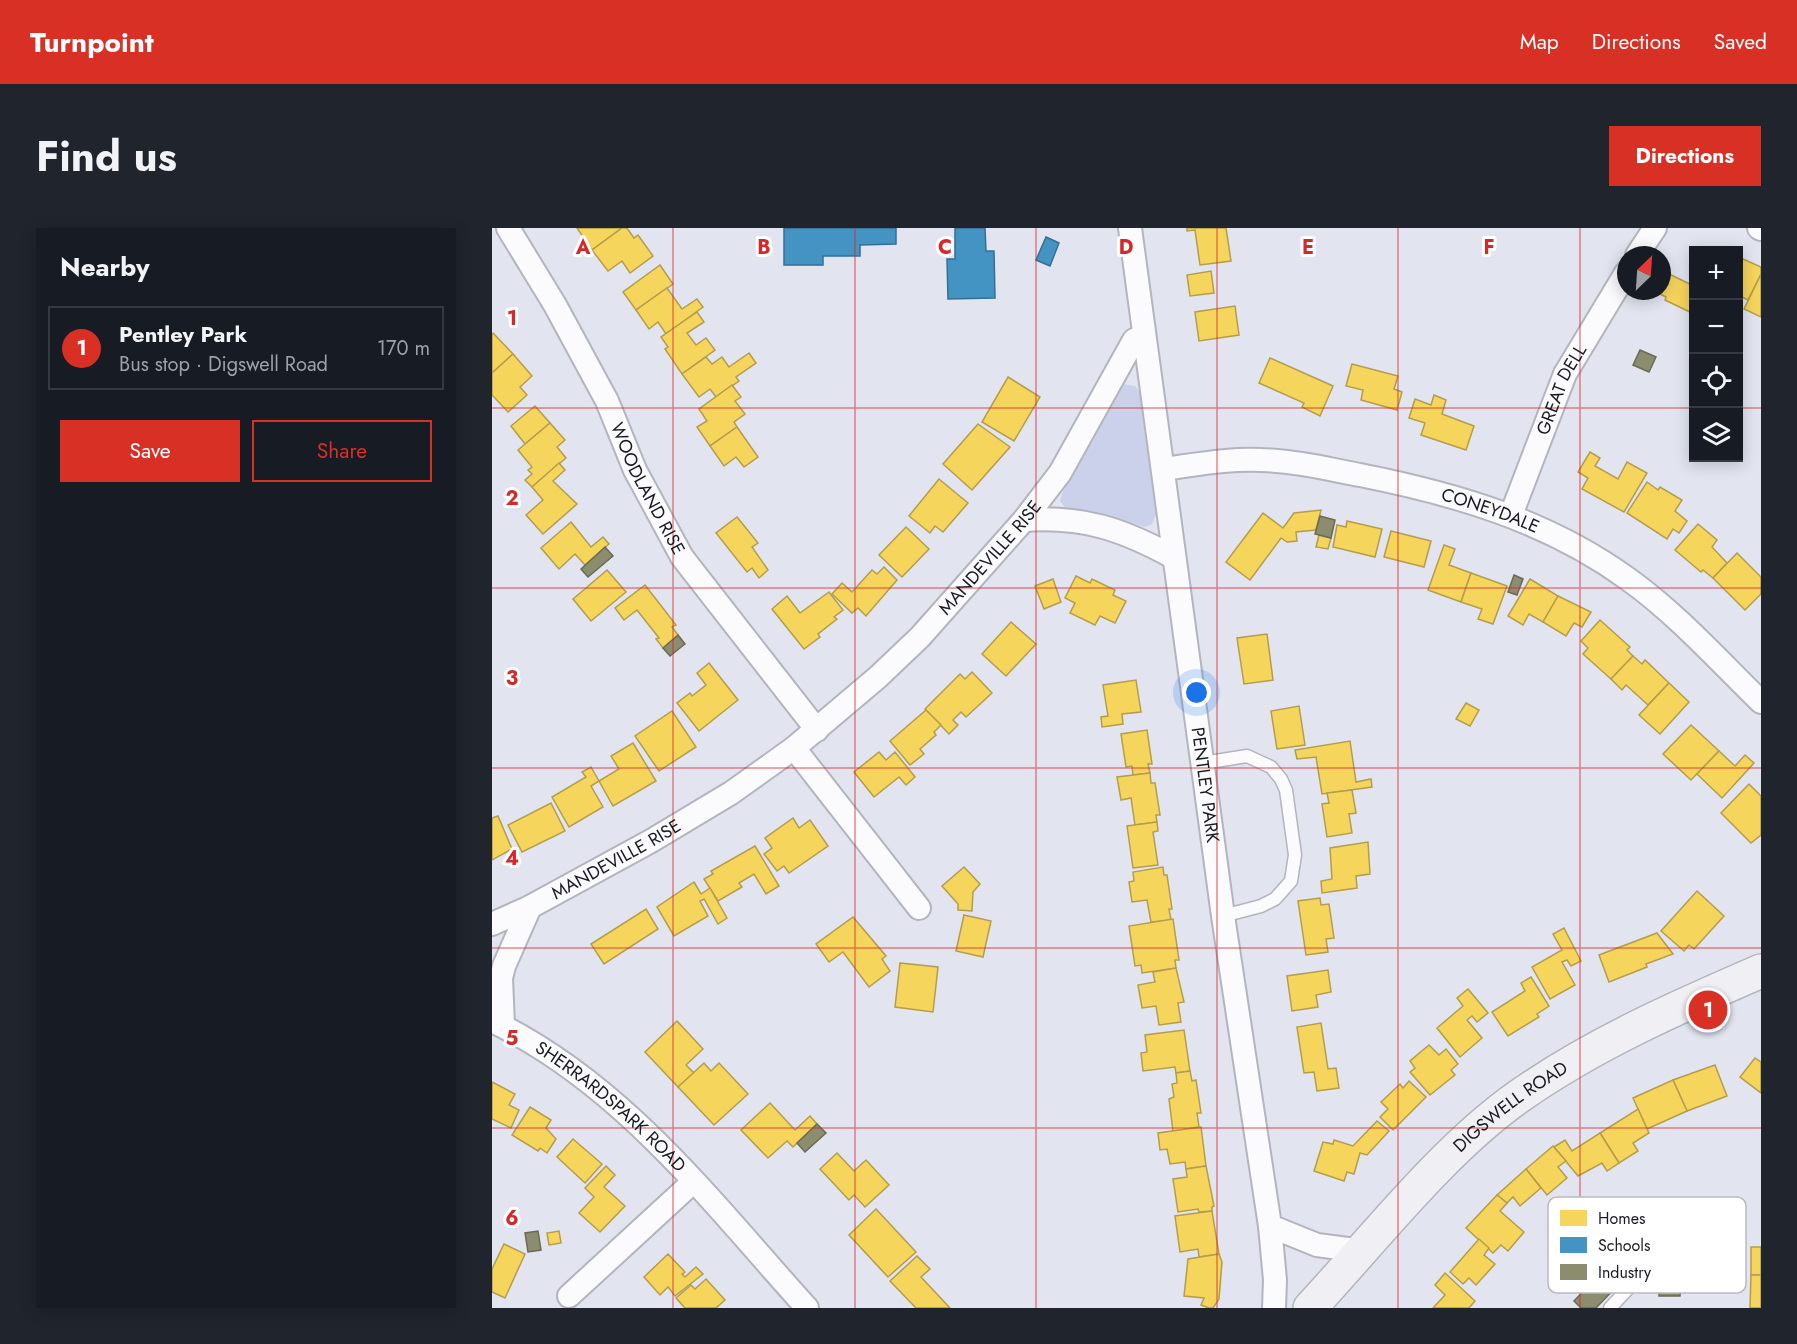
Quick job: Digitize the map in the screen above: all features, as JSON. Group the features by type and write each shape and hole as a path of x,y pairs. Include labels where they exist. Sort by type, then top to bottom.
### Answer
{"street":[{"name":"WOODLAND RISE","path":"508,228 555,305 607,401 634,470 682,557 707,594 817,730"},
{"name":"PENTLEY PARK","path":"1130,228 1223,916 1270,1226 1275,1272 1274,1308"},
{"path":"1643,246 1655,228"},
{"name":"GREAT DELL","path":"1511,515 1565,374 1617,288"},
{"name":"MANDEVILLE RISE","path":"492,924 530,908 711,805 817,730 920,637 1024,520 1059,473 1134,340 1144,336"},
{"name":"CONEYDALE","path":"1162,469 1260,459 1308,464 1415,486 1511,515 1552,533 1629,579 1669,612 1761,702"},
{"path":"1024,520 1050,518 1106,525 1173,557"},
{"path":"794,748 919,908"},
{"path":"498,1023 504,966 530,908"},
{"name":"DIGSWELL ROAD","path":"1310,1308 1474,1132 1517,1098 1573,1061 1616,1038 1761,971"},
{"name":"SHERRARDSPARK ROAD","path":"498,1023 593,1083 632,1117 807,1308"},
{"name":"SHERRARDSPARK ROAD","path":"568,1296 693,1182"},
{"path":"1270,1226 1317,1245 1363,1251"}],"lane":[{"path":"1203,763 1248,756 1270,767 1281,779 1286,790 1295,855 1291,881 1275,899 1261,906 1223,916"},
{"path":"1610,1308 1624,1293"}],"shaded area":[{"path":"1122,384 1135,386 1140,393 1157,512 1152,524 1145,527 1115,518 1067,510 1060,501"}],"building: Homes":[{"path":"577,228 622,228 592,250"},
{"path":"622,228 627,228 634,238 638,235 653,256 630,273 622,261 608,271 592,250"},
{"path":"1187,228 1226,228 1231,261 1200,265 1195,230 1187,231"},
{"path":"1743,259 1761,267 1761,274 1748,300 1743,298"},
{"path":"660,265 673,284 636,310 623,292"},
{"path":"1211,271 1214,293 1190,296 1187,275"},
{"path":"1761,274 1761,317 1744,309"},
{"path":"1671,275 1689,284 1689,312 1665,300 1671,300"},
{"path":"667,288 682,309 697,299 703,307 666,334 658,322 649,329 636,310"},
{"path":"1235,306 1239,335 1199,341 1195,312"},
{"path":"697,312 704,322 687,333 696,345 706,338 715,350 682,374 665,349 668,347 661,337"},
{"path":"492,334 513,354 492,373"},
{"path":"749,353 756,363 736,377 739,381 716,397 710,389 699,397 682,374 706,357 712,364 722,357 729,367"},
{"path":"513,354 532,376 520,387 527,395 508,412 492,395 492,373"},
{"path":"1270,358 1333,386 1320,416 1302,407 1304,403 1259,383"},
{"path":"1352,364 1398,376 1394,389 1402,392 1397,410 1361,400 1363,390 1346,386"},
{"path":"1008,377 1040,397 1014,441 982,422"},
{"path":"732,385 741,397 735,401 745,414 734,422 737,427 710,446 697,427 707,421 699,409"},
{"path":"1434,395 1446,400 1442,414 1474,426 1466,450 1421,435 1425,423 1409,418 1415,399 1431,405"},
{"path":"535,406 550,423 525,444 511,426"},
{"path":"550,423 565,440 557,447 566,458 532,487 525,480 532,474 528,470 532,467 518,450"},
{"path":"978,424 1010,447 972,490 943,464"},
{"path":"737,427 758,457 744,467 736,457 724,466 710,446"},
{"path":"1590,452 1600,458 1595,466 1618,479 1627,462 1647,473 1624,512 1582,489 1588,478 1578,472"},
{"path":"559,463 565,470 553,481 577,504 543,534 526,515 543,500 532,487"},
{"path":"939,479 968,503 943,532 935,526 930,533 909,516"},
{"path":"1647,482 1658,490 1660,487 1682,500 1675,511 1687,521 1679,533 1673,529 1667,539 1627,513"},
{"path":"1321,510 1316,530 1296,532 1297,541 1287,542 1281,538 1250,580 1226,562 1263,513 1283,528 1294,513"},
{"path":"737,517 758,543 752,547 768,570 759,578 752,568 747,572 716,533"},
{"path":"1347,521 1382,529 1375,557 1333,547 1337,525 1346,527"},
{"path":"571,522 591,547 603,537 609,544 585,565 575,554 559,569 541,548"},
{"path":"1698,524 1717,540 1712,547 1727,563 1713,578 1703,570 1701,572 1675,550"},
{"path":"906,527 929,549 902,577 879,555"},
{"path":"1391,531 1431,541 1424,567 1384,557"},
{"path":"1319,535 1331,538 1328,549 1316,547"},
{"path":"1444,545 1455,549 1449,565 1471,573 1461,602 1428,590"},
{"path":"1737,553 1761,577 1761,594 1745,610 1713,578"},
{"path":"884,567 897,580 866,616 858,608 852,613 832,594 842,583 852,592 872,570 877,574"},
{"path":"607,570 626,592 591,621 573,599"},
{"path":"1471,573 1507,586 1493,624 1478,619 1482,609 1461,602"},
{"path":"1076,576 1090,583 1092,579 1115,590 1113,595 1126,601 1115,623 1100,616 1095,625 1070,613 1075,603 1065,598"},
{"path":"1053,579 1061,602 1044,609 1035,586"},
{"path":"1530,579 1558,596 1543,622 1529,614 1523,625 1508,616"},
{"path":"645,585 676,625 672,627 678,635 663,648 656,639 659,638 637,610 624,620 615,608"},
{"path":"829,592 843,610 834,617 837,619 818,634 820,637 804,649 772,609 787,596 800,613"},
{"path":"1558,596 1591,612 1582,627 1574,623 1566,636 1543,622"},
{"path":"1600,620 1630,647 1627,650 1633,656 1611,679 1583,654 1588,648 1581,641"},
{"path":"1011,622 1036,644 1006,676 982,654"},
{"path":"1267,634 1273,680 1244,684 1237,638"},
{"path":"1633,656 1642,664 1645,660 1669,683 1648,705 1626,685 1622,690 1611,679"},
{"path":"709,663 738,700 699,731 677,703 690,693 692,696 706,685 697,673"},
{"path":"972,672 992,693 966,717 961,712 953,720 958,725 949,734 925,709 960,674 965,679"},
{"path":"1136,680 1141,712 1122,714 1123,724 1102,727 1101,717 1108,716 1103,685"},
{"path":"1669,683 1689,702 1660,734 1639,715"},
{"path":"1466,703 1479,710 1470,726 1456,719"},
{"path":"1299,706 1305,745 1277,749 1271,711"},
{"path":"926,710 941,725 934,732 936,735 920,749 924,754 910,765 890,741"},
{"path":"672,711 696,747 659,771 635,736"},
{"path":"1691,725 1719,751 1691,780 1663,754"},
{"path":"1147,730 1152,764 1148,764 1150,773 1133,775 1132,766 1126,767 1121,734"},
{"path":"1350,741 1356,782 1371,779 1372,787 1322,794 1316,757 1297,759 1295,750"},
{"path":"633,743 656,781 613,806 599,781 619,769 611,756"},
{"path":"1719,751 1735,766 1745,755 1754,763 1722,798 1697,774"},
{"path":"879,752 886,760 895,752 915,777 906,785 899,777 874,797 854,772"},
{"path":"591,767 599,781 591,786 603,807 569,827 552,797 586,777 582,772"},
{"path":"1150,773 1151,783 1155,783 1160,815 1156,815 1157,822 1135,825 1131,798 1121,800 1117,777"},
{"path":"1749,784 1761,796 1761,835 1751,843 1721,813"},
{"path":"1352,790 1356,813 1349,814 1352,833 1327,837 1322,804 1329,803 1327,793"},
{"path":"551,803 565,831 522,852 508,825"},
{"path":"498,816 512,849 492,860 492,818"},
{"path":"793,818 799,828 810,820 828,846 789,873 784,866 777,871 764,854 772,848 765,838"},
{"path":"1157,822 1158,831 1153,832 1158,865 1133,868 1127,826"},
{"path":"1368,842 1370,874 1356,876 1357,888 1322,893 1321,881 1332,879 1330,848"},
{"path":"755,846 779,886 766,894 754,874 739,883 742,887 718,901 704,879 713,874 711,871"},
{"path":"964,867 980,884 973,892 972,911 958,910 958,904 942,886"},
{"path":"1163,867 1164,875 1167,875 1172,909 1169,909 1171,920 1151,922 1147,900 1132,902 1129,882 1134,881 1133,872"},
{"path":"694,882 701,894 710,888 727,918 718,924 704,899 700,901 708,916 674,936 657,907"},
{"path":"1697,891 1724,916 1694,949 1689,945 1684,951 1661,931"},
{"path":"1320,898 1321,905 1329,904 1334,938 1326,939 1328,952 1306,955 1298,901"},
{"path":"646,909 658,929 604,964 591,944"},
{"path":"964,915 991,921 983,957 956,951"},
{"path":"853,917 886,956 882,959 890,971 869,987 843,952 829,962 816,944"},
{"path":"1173,919 1179,960 1175,960 1176,968 1142,973 1141,965 1135,966 1129,926"},
{"path":"1564,928 1581,961 1571,966 1567,960 1562,962 1575,985 1550,999 1532,967 1562,950 1553,934"},
{"path":"1657,933 1673,954 1609,982 1599,955"},
{"path":"900,963 938,967 933,1012 895,1007"},
{"path":"1176,968 1184,1002 1178,1003 1181,1022 1159,1025 1156,1006 1142,1008 1138,985 1155,982 1153,972"},
{"path":"1328,970 1331,992 1316,995 1318,1007 1292,1011 1287,976"},
{"path":"1531,977 1549,1006 1537,1014 1539,1017 1508,1036 1492,1012 1525,991 1521,983"},
{"path":"1468,989 1488,1013 1477,1022 1472,1016 1467,1020 1482,1038 1460,1057 1437,1028 1463,1006 1457,998"},
{"path":"677,1021 703,1049 686,1065 694,1073 678,1087 645,1052"},
{"path":"1321,1023 1328,1069 1336,1068 1339,1088 1317,1091 1314,1072 1304,1073 1297,1027"},
{"path":"1184,1030 1190,1071 1176,1073 1175,1067 1143,1071 1141,1053 1147,1052 1145,1035"},
{"path":"1429,1045 1439,1055 1446,1049 1458,1064 1451,1070 1455,1075 1430,1095 1410,1072 1415,1068 1410,1061"},
{"path":"1755,1058 1761,1062 1761,1093 1740,1077"},
{"path":"704,1063 711,1071 719,1063 748,1094 714,1125 678,1087"},
{"path":"1715,1065 1727,1096 1687,1111 1673,1080"},
{"path":"1190,1071 1192,1081 1196,1080 1201,1113 1197,1113 1199,1127 1173,1131 1169,1099 1174,1097 1172,1084 1177,1083 1176,1073"},
{"path":"1673,1080 1687,1111 1647,1129 1633,1098"},
{"path":"1409,1081 1426,1097 1393,1130 1380,1117 1388,1109 1381,1102 1400,1084 1403,1088"},
{"path":"492,1082 515,1094 509,1105 519,1110 511,1128 492,1119"},
{"path":"770,1103 795,1130 810,1116 817,1124 793,1147 787,1141 768,1158 741,1130"},
{"path":"530,1107 551,1120 546,1128 556,1139 547,1153 540,1148 538,1151 512,1135"},
{"path":"1638,1109 1649,1133 1633,1143 1638,1151 1619,1163 1600,1133"},
{"path":"1377,1121 1389,1131 1367,1155 1360,1153 1354,1174 1347,1172 1344,1181 1314,1171 1323,1142 1333,1144 1334,1140 1353,1146"},
{"path":"1201,1127 1206,1166 1186,1169 1185,1162 1170,1164 1167,1149 1160,1150 1158,1133"},
{"path":"1600,1133 1619,1163 1607,1171 1602,1163 1578,1176 1554,1147 1565,1140 1572,1151"},
{"path":"573,1139 602,1164 585,1183 557,1157"},
{"path":"1553,1146 1566,1161 1558,1167 1567,1178 1547,1195 1526,1169"},
{"path":"837,1153 854,1171 866,1160 889,1185 865,1207 854,1195 849,1200 820,1169"},
{"path":"606,1166 615,1175 604,1187 625,1206 600,1232 579,1213 594,1197 585,1188"},
{"path":"1206,1166 1214,1206 1212,1211 1199,1212 1198,1209 1178,1212 1173,1179 1187,1177 1186,1169"},
{"path":"1526,1169 1541,1188 1520,1206 1513,1197 1507,1203 1497,1195"},
{"path":"1497,1195 1507,1203 1500,1211 1524,1232 1508,1251 1501,1245 1493,1253 1466,1228"},
{"path":"876,1209 916,1252 888,1277 849,1235"},
{"path":"1212,1211 1219,1254 1199,1257 1198,1249 1180,1252 1175,1216"},
{"path":"559,1231 561,1243 549,1245 547,1233"},
{"path":"1479,1239 1489,1248 1484,1255 1495,1264 1476,1285 1469,1278 1463,1284 1450,1272"},
{"path":"504,1244 525,1254 505,1298 492,1292 492,1269"},
{"path":"1751,1247 1761,1247 1761,1275 1751,1275"},
{"path":"668,1254 685,1272 682,1274 685,1277 696,1267 703,1274 675,1296 668,1287 660,1295 644,1277"},
{"path":"1219,1254 1222,1262 1219,1299 1213,1308 1209,1308 1201,1305 1204,1298 1184,1296 1188,1259"},
{"path":"917,1256 930,1269 921,1277 950,1308 916,1308 890,1281"},
{"path":"1445,1273 1475,1301 1469,1308 1433,1308 1445,1295 1435,1285"},
{"path":"1751,1275 1761,1275 1761,1308 1750,1308"},
{"path":"706,1279 725,1300 716,1308 685,1308 676,1298 691,1285 695,1289"}],"building: Schools":[{"path":"784,228 896,228 896,244 860,245 860,256 823,256 823,265 784,265"},
{"path":"955,228 985,228 986,251 994,251 995,298 948,299 947,259 955,259"},
{"path":"1046,237 1059,243 1050,266 1036,260"}],"building: Industry":[{"path":"1640,350 1656,357 1649,372 1633,365"},
{"path":"1320,516 1335,520 1331,538 1315,534"},
{"path":"605,547 613,556 588,577 581,569"},
{"path":"1514,575 1523,579 1517,595 1508,592"},
{"path":"678,635 685,644 670,656 663,648"},
{"path":"817,1124 826,1133 805,1152 797,1143"},
{"path":"538,1231 541,1250 528,1252 525,1233"},
{"path":"1582,1293 1610,1293 1596,1308 1581,1308 1574,1301"},
{"path":"1659,1293 1680,1293 1680,1296 1659,1296"}],"place":[{"name":"Pentley Park","path":"1708,1010"}]}
